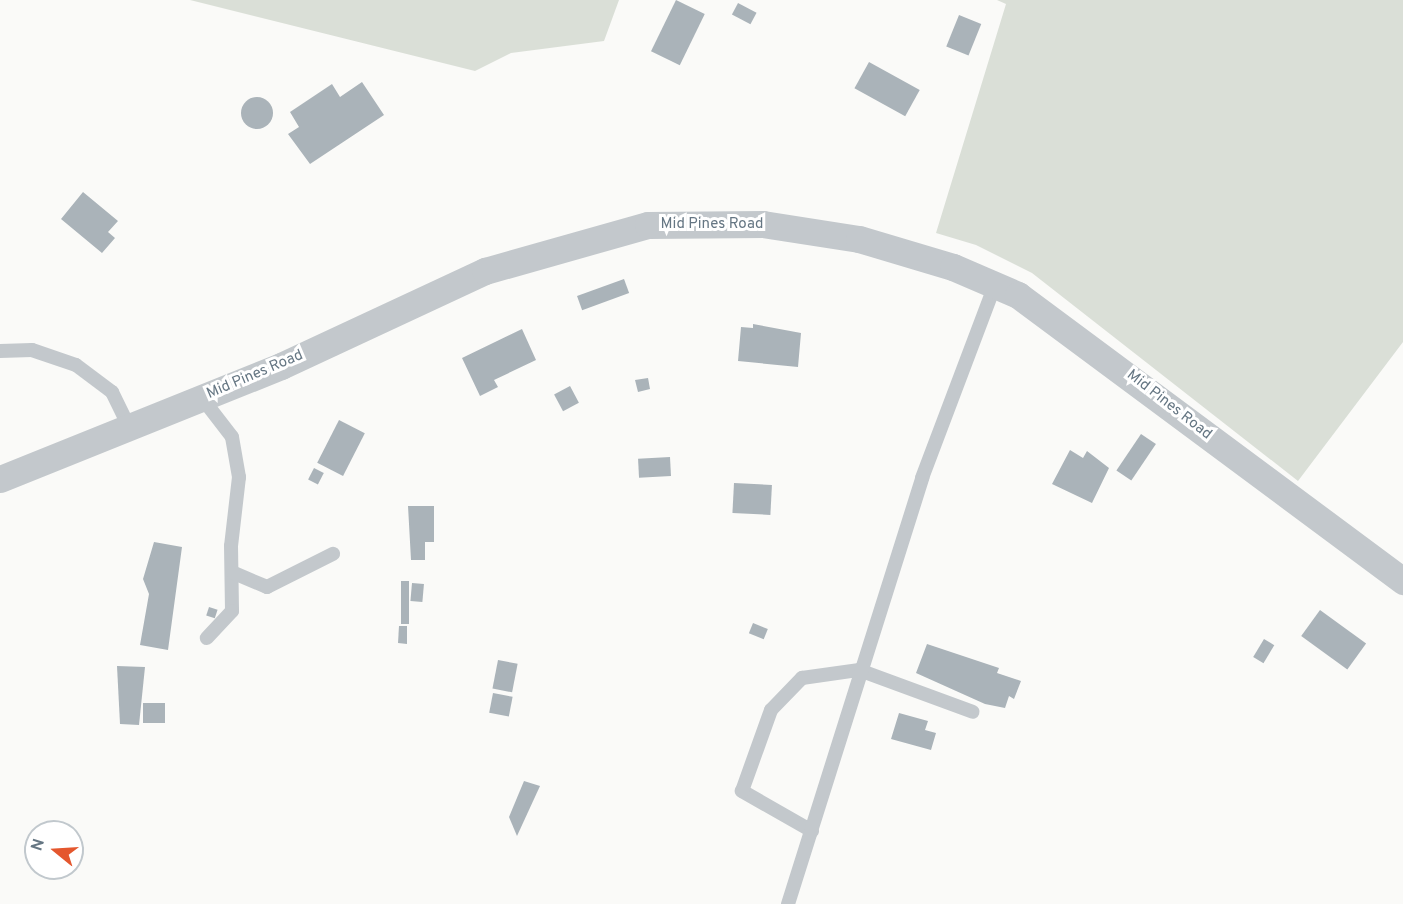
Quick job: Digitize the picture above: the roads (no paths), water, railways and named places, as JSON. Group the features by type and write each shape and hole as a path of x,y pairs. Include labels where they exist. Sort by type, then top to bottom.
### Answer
{"street":[{"name":"Mid Pines Road","path":"0,479 202,398 485,271 648,225 763,224 859,239 996,285 1125,371 1403,581"}],"lane":[{"path":"788,904 859,670 922,478 996,285"},
{"path":"0,351 32,350 76,365 112,392 129,427"},
{"path":"202,398 232,437 239,477 232,611 207,638"},
{"path":"234,573 267,587 333,554"},
{"path":"812,831 742,791 771,710 802,678 859,670 974,712"}]}
